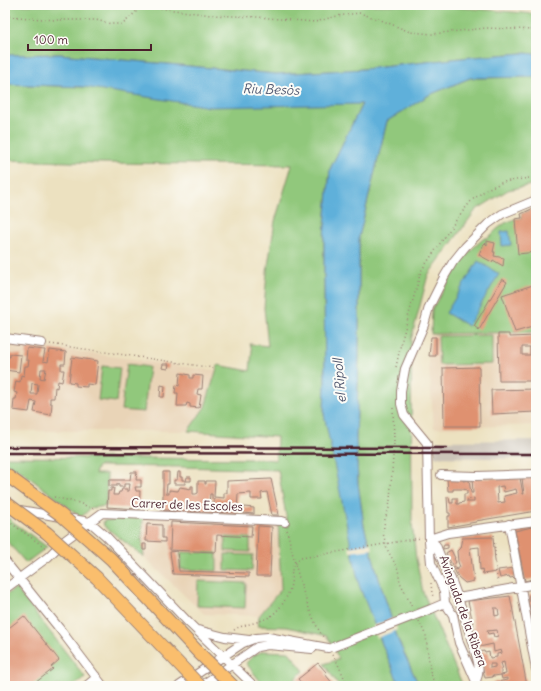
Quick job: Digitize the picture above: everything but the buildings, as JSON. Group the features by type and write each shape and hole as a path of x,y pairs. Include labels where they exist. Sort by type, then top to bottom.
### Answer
{"highway":[{"path":"5,474 61,515 111,560 233,686"},
{"path":"5,502 47,533 97,578 201,686"}],"street":[{"name":"Avinguda de la Ribera","path":"477,683 459,643 453,616 445,603 444,591 431,562 426,539 427,443 404,415 401,404 401,391 405,369 424,325 435,293 444,277 465,247 488,224 502,214 536,200"},
{"path":"5,338 42,343"},
{"path":"441,475 477,476 536,474"},
{"path":"5,507 90,522 106,536 197,630 224,656 235,663 254,686"},
{"name":"Carrer de les Escoles","path":"5,589 52,553 64,541 102,513 285,522"},
{"path":"426,539 448,533 536,521"},
{"path":"509,524 536,669"},
{"name":"Avinguda de la Ribera","path":"426,539 436,545 458,598 478,664 479,673 477,683"},
{"path":"5,560 103,686"},
{"path":"458,598 521,588 536,584"},
{"path":"201,686 257,648 268,645 307,649 330,649 445,603"},
{"path":"197,630 246,640 268,637 330,649"},
{"path":"229,637 235,650 235,663"},
{"path":"179,686 235,650 243,643 254,639"},
{"path":"86,686 97,677"}],"path":[{"path":"137,5 211,15 315,22 337,16 359,13 410,32 432,34 486,28 536,30"},
{"path":"5,16 56,20 96,20 111,24 123,24 143,6"},
{"path":"395,374 401,343 419,276 430,256 468,204 477,196 497,184 536,177"},
{"path":"42,343 214,368"},
{"path":"393,403 394,442 390,508 385,519 383,533 387,549 398,569 400,582 413,609"},
{"path":"5,519 52,553"},
{"path":"285,522 309,610 348,686"},
{"path":"494,527 496,571 500,591"},
{"path":"229,637 239,627 270,617 286,600 290,587 292,568 295,562 301,558 418,538 426,539"},
{"path":"430,581 434,598"},
{"path":"418,619 426,636 430,671 435,686"}],"shaded area":[{"path":"536,332 536,425 434,428 428,358 430,335"},
{"path":"5,341 216,370 205,407 188,431 5,431"},
{"path":"536,440 536,459 434,457 435,441"},
{"path":"143,515 278,521 281,589 259,616 204,614 144,557 142,540"}],"green space":[{"path":"5,5 430,5 536,14 536,54 523,53 461,58 364,69 276,74 59,54 5,55"},
{"path":"536,77 536,184 508,190 476,210 428,275 411,340 412,523 416,559 423,592 463,686 419,686 398,640 379,579 364,526 358,483 356,438 359,357 359,237 387,121 429,95 470,78"},
{"path":"5,84 84,87 362,104 330,169 324,237 324,414 382,644 400,686 339,686 324,664 339,659 327,636 287,627 258,626 259,616 281,589 278,521 288,527 278,470 98,466 95,474 107,474 106,506 91,508 81,517 22,472 5,462 5,457 276,460 277,437 188,431 205,407 218,365 250,371 252,350 250,344 268,346 264,308 267,272 275,221 292,165 101,163 5,160"},
{"path":"536,207 536,332 431,334 432,309 450,279 471,250 505,223 522,218 521,214"},
{"path":"492,335 492,364 439,365 438,336"},
{"path":"127,364 149,367 144,412 121,410"},
{"path":"102,366 120,368 116,402 98,400"},
{"path":"143,515 142,540 144,557 104,526 103,521"},
{"path":"5,516 47,547 26,563 5,539"},
{"path":"225,537 250,538 250,552 225,551"},
{"path":"181,552 217,553 217,571 180,569"},
{"path":"225,554 253,555 252,571 225,570"},
{"path":"198,581 246,583 245,608 197,606"},
{"path":"16,588 85,677 73,686 5,686 5,596"},
{"path":"263,651 289,652 304,671 295,678 301,686 264,686 246,663 253,656"}],"water":[{"path":"523,53 536,54 536,77 470,78 429,95 387,121 359,237 359,357 356,438 358,483 364,526 379,579 398,640 419,686 400,686 359,585 324,414 324,237 330,169 362,104 210,107 84,87 5,84 5,55 59,54 276,74 364,69 461,58"},
{"path":"509,231 511,245 502,246 501,232"},
{"path":"478,261 499,274 468,326 446,313"}],"pier":[{"path":"371,543 373,549 350,552 349,547"},
{"path":"394,618 397,630 377,638 373,626"}],"railway":[{"path":"5,447 446,448"},
{"path":"5,453 536,454"}],"water label":[{"name":"Riu Besòs","path":"271,89"},
{"name":"el Ripoll","path":"339,381"}]}
